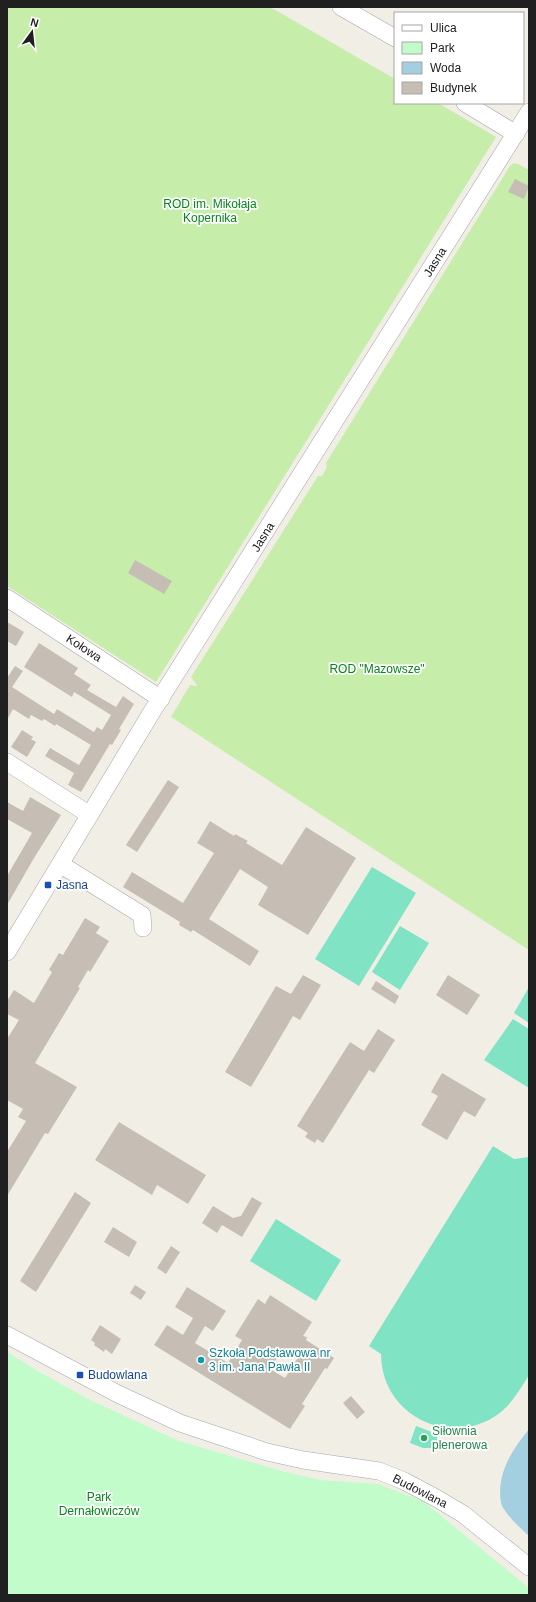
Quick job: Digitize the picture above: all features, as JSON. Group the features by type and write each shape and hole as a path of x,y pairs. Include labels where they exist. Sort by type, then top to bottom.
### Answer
{"street":[{"path":"341,7 394,37"},
{"path":"468,104 524,124"},
{"name":"Jasna","path":"7,952 12,931 60,864 153,710 524,124"},
{"name":"Kołowa","path":"7,598 161,699"},
{"path":"7,762 90,815"},
{"path":"60,864 142,915 143,928"},
{"name":"Budowlana","path":"7,1336 118,1394 180,1423 267,1452 303,1460 379,1471 404,1481 463,1514 529,1567"}],"green space":[{"name":"ROD im. Mikołaja Kopernika","path":"7,7 270,7 394,78 394,104 440,104 496,137 156,682 7,586"},
{"name":"ROD \"Mazowsze\"","path":"514,163 529,170 529,950 171,717 190,685 197,686 191,677 318,476 322,476 327,467 326,463 510,166"},
{"path":"372,867 416,893 359,986 315,959"},
{"path":"400,926 429,943 400,990 372,972"},
{"path":"529,987 529,1023 514,1013"},
{"path":"513,1019 529,1029 529,1088 484,1060"},
{"path":"493,1146 514,1159 529,1157 529,1375 509,1404 494,1417 475,1425 456,1428 437,1426 419,1419 404,1408 392,1393 384,1375 381,1354 369,1346"},
{"path":"276,1219 341,1260 316,1301 250,1261"},
{"name":"Park Dernałowiczów","path":"7,1352 86,1398 179,1441 285,1472 320,1480 378,1484 423,1501 529,1588 529,1595 7,1595"},
{"name":"Siłownia plenerowa","path":"416,1426 437,1434 437,1448 423,1448 410,1443"}],"water":[{"path":"529,1429 529,1536 502,1507 500,1492 503,1472 511,1454"}],"building":[{"path":"515,179 529,186 524,199 508,192"},
{"path":"135,560 172,581 164,594 128,573"},
{"path":"7,622 24,632 16,646 7,641"},
{"path":"39,643 78,668 74,674 91,685 87,690 116,707 123,696 134,704 119,729 121,730 112,745 110,744 81,792 68,785 74,773 45,756 50,748 79,765 91,745 56,724 55,726 44,719 42,721 31,715 29,719 13,709 7,720 7,678 15,666 23,671 12,687 54,714 57,709 94,732 97,727 102,730 111,715 74,692 72,697 24,667"},
{"path":"22,730 33,737 31,739 36,742 27,757 11,747"},
{"path":"168,780 179,787 137,852 126,845"},
{"path":"30,797 61,815 7,905 7,876 32,833 7,819 7,802 23,811"},
{"path":"210,821 234,836 235,834 248,841 246,843 282,865 306,827 356,858 308,935 258,905 268,887 240,869 209,919 259,951 250,966 193,930 191,932 179,925 180,922 123,887 132,872 183,903 214,853 197,843"},
{"path":"85,918 100,927 96,933 109,941 90,972 88,970 78,987 80,988 35,1063 77,1087 48,1134 45,1133 7,1196 7,1152 26,1121 18,1117 23,1109 7,1100 7,1039 19,1020 7,1014 7,1001 14,990 34,1003 52,972 49,970 59,953 63,955"},
{"path":"303,975 321,985 300,1020 293,1016 251,1087 225,1072 276,986 291,994"},
{"path":"448,975 480,995 467,1015 436,995"},
{"path":"376,981 399,996 395,1004 371,989"},
{"path":"378,1029 395,1040 374,1073 369,1070 323,1143 317,1139 315,1143 305,1137 308,1133 297,1126 350,1042 364,1051"},
{"path":"442,1073 486,1099 475,1117 464,1111 447,1140 421,1125 438,1096 431,1092"},
{"path":"119,1122 206,1175 188,1204 157,1185 152,1195 95,1160"},
{"path":"75,1192 91,1203 36,1292 20,1281"},
{"path":"252,1197 262,1203 242,1237 222,1225 217,1233 202,1223 213,1206 233,1218 241,1216"},
{"path":"113,1227 137,1242 129,1257 104,1242"},
{"path":"171,1246 180,1252 166,1274 157,1268"},
{"path":"135,1285 146,1292 141,1300 130,1293"},
{"name":"Szkoła Podstawowa nr 3 im. Jana Pawła II","path":"187,1287 226,1311 213,1331 205,1326 195,1343 228,1363 242,1340 235,1336 258,1299 265,1304 270,1295 312,1322 303,1336 307,1337 306,1340 334,1358 327,1369 325,1368 302,1404 305,1406 290,1429 154,1345 167,1325 183,1335 193,1318 175,1307","holes":["282,1350 299,1356 285,1378 270,1369"]},
{"path":"100,1325 121,1339 112,1354 105,1349 104,1352 94,1345 95,1343 91,1340"},
{"path":"351,1396 365,1412 357,1419 343,1403"}],"place":[{"name":"Jasna","path":"48,885"},
{"name":"Szkoła Podstawowa nr 3 im. Jana Pawła II","path":"201,1360"},
{"name":"Budowlana","path":"80,1375"},
{"name":"Siłownia plenerowa","path":"424,1438"}]}
